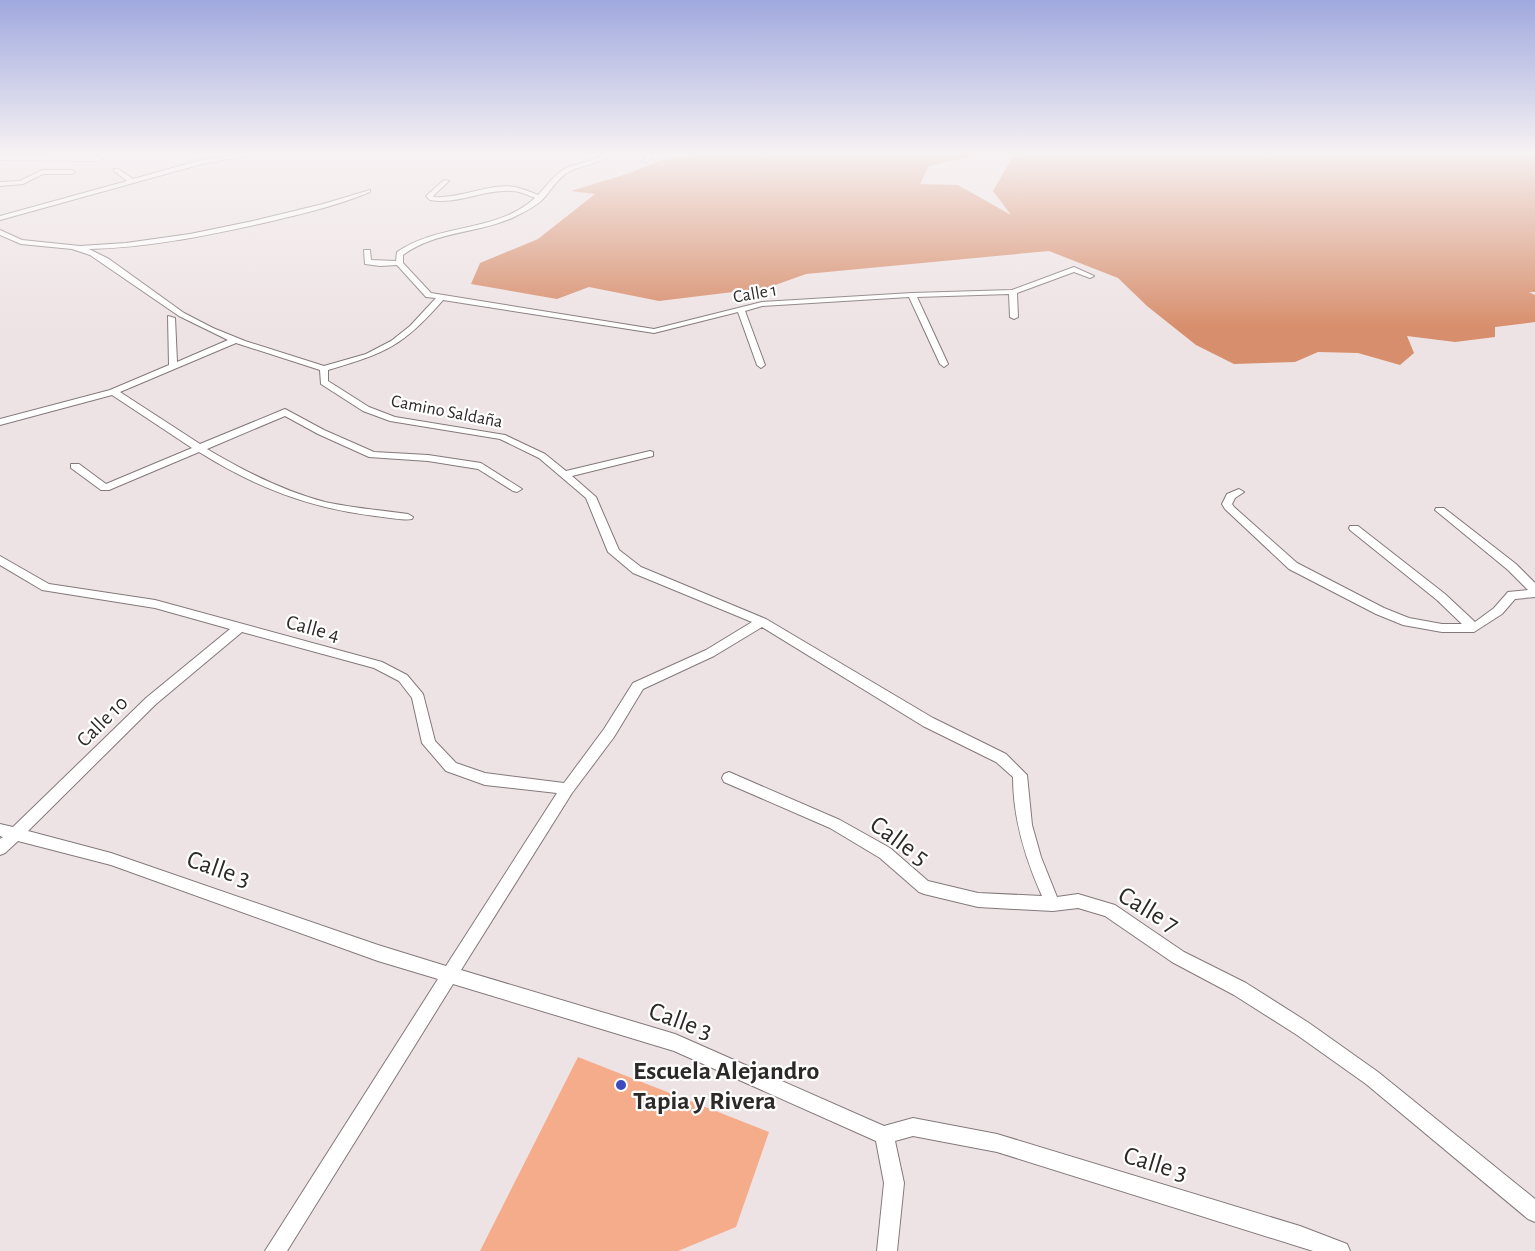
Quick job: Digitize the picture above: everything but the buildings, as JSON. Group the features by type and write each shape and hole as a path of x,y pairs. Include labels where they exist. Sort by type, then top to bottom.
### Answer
{"street":[{"path":"0,218 24,211"},
{"path":"61,247 100,247 140,243 214,231 302,211"},
{"path":"441,297 429,295 422,290 399,263 400,254 409,246 430,237 491,224 515,211"},
{"path":"0,232 13,239 91,252 195,322 236,340 324,369 365,357 394,343 421,320 441,297"},
{"path":"367,252 368,262 399,263"},
{"name":"Calle 1","path":"441,297 654,331 762,304 912,295 1013,292 1074,269 1089,276"},
{"path":"1013,292 1014,317"},
{"path":"912,295 944,364"},
{"path":"741,310 760,365"},
{"path":"171,318 173,368"},
{"path":"0,422 113,392 236,340"},
{"name":"Camino Saldaña","path":"324,369 324,382 366,409 393,419 502,437 542,456 591,497 614,552 637,570 762,622"},
{"path":"113,392 200,448 269,486 321,504 408,517"},
{"path":"75,466 105,488 285,412 321,432 372,455 428,458 481,466 517,489"},
{"path":"564,476 650,454"},
{"path":"1239,492 1231,496 1227,504 1230,509 1293,566 1380,611 1407,622 1442,628 1474,627 1498,611 1512,595 1535,592"},
{"path":"1440,510 1512,567 1535,592"},
{"path":"1354,528 1441,597 1474,627"},
{"name":"Calle 4","path":"0,560 46,586 155,604 378,665 403,678 418,698 429,743 451,768 484,779 567,789"},
{"path":"276,1251 448,974 567,789 609,733 638,686 710,653 762,622 918,717 1001,758 1020,775 1019,799 1038,874 1053,904"},
{"name":"Calle 10","path":"0,849 8,832 152,701 239,628"},
{"name":"Calle 5","path":"729,778 835,825 885,853 924,887 978,900 1053,904"},
{"name":"Calle 3","path":"8,832 111,859 378,953 675,1043 884,1135 913,1127 998,1143 1300,1236 1340,1251"},
{"name":"Calle 7","path":"1053,904 1078,901 1109,910 1178,957 1240,989 1303,1029 1372,1078 1535,1212"},
{"path":"884,1135 894,1183 887,1251"}],"shaded area":[{"path":"573,211 1005,211 1011,215 1008,211 1535,211 1535,292 1529,292 1535,295 1535,322 1495,327 1495,337 1455,342 1407,336 1414,353 1400,365 1358,353 1318,352 1295,362 1234,364 1196,345 1147,306 1118,278 1049,251 806,274 767,288 659,301 589,287 557,299 471,284 480,263 538,239"},
{"path":"578,1057 769,1132 736,1227 678,1251 480,1251"}],"place":[{"name":"Escuela Alejandro Tapia y Rivera","path":"621,1085"}]}
